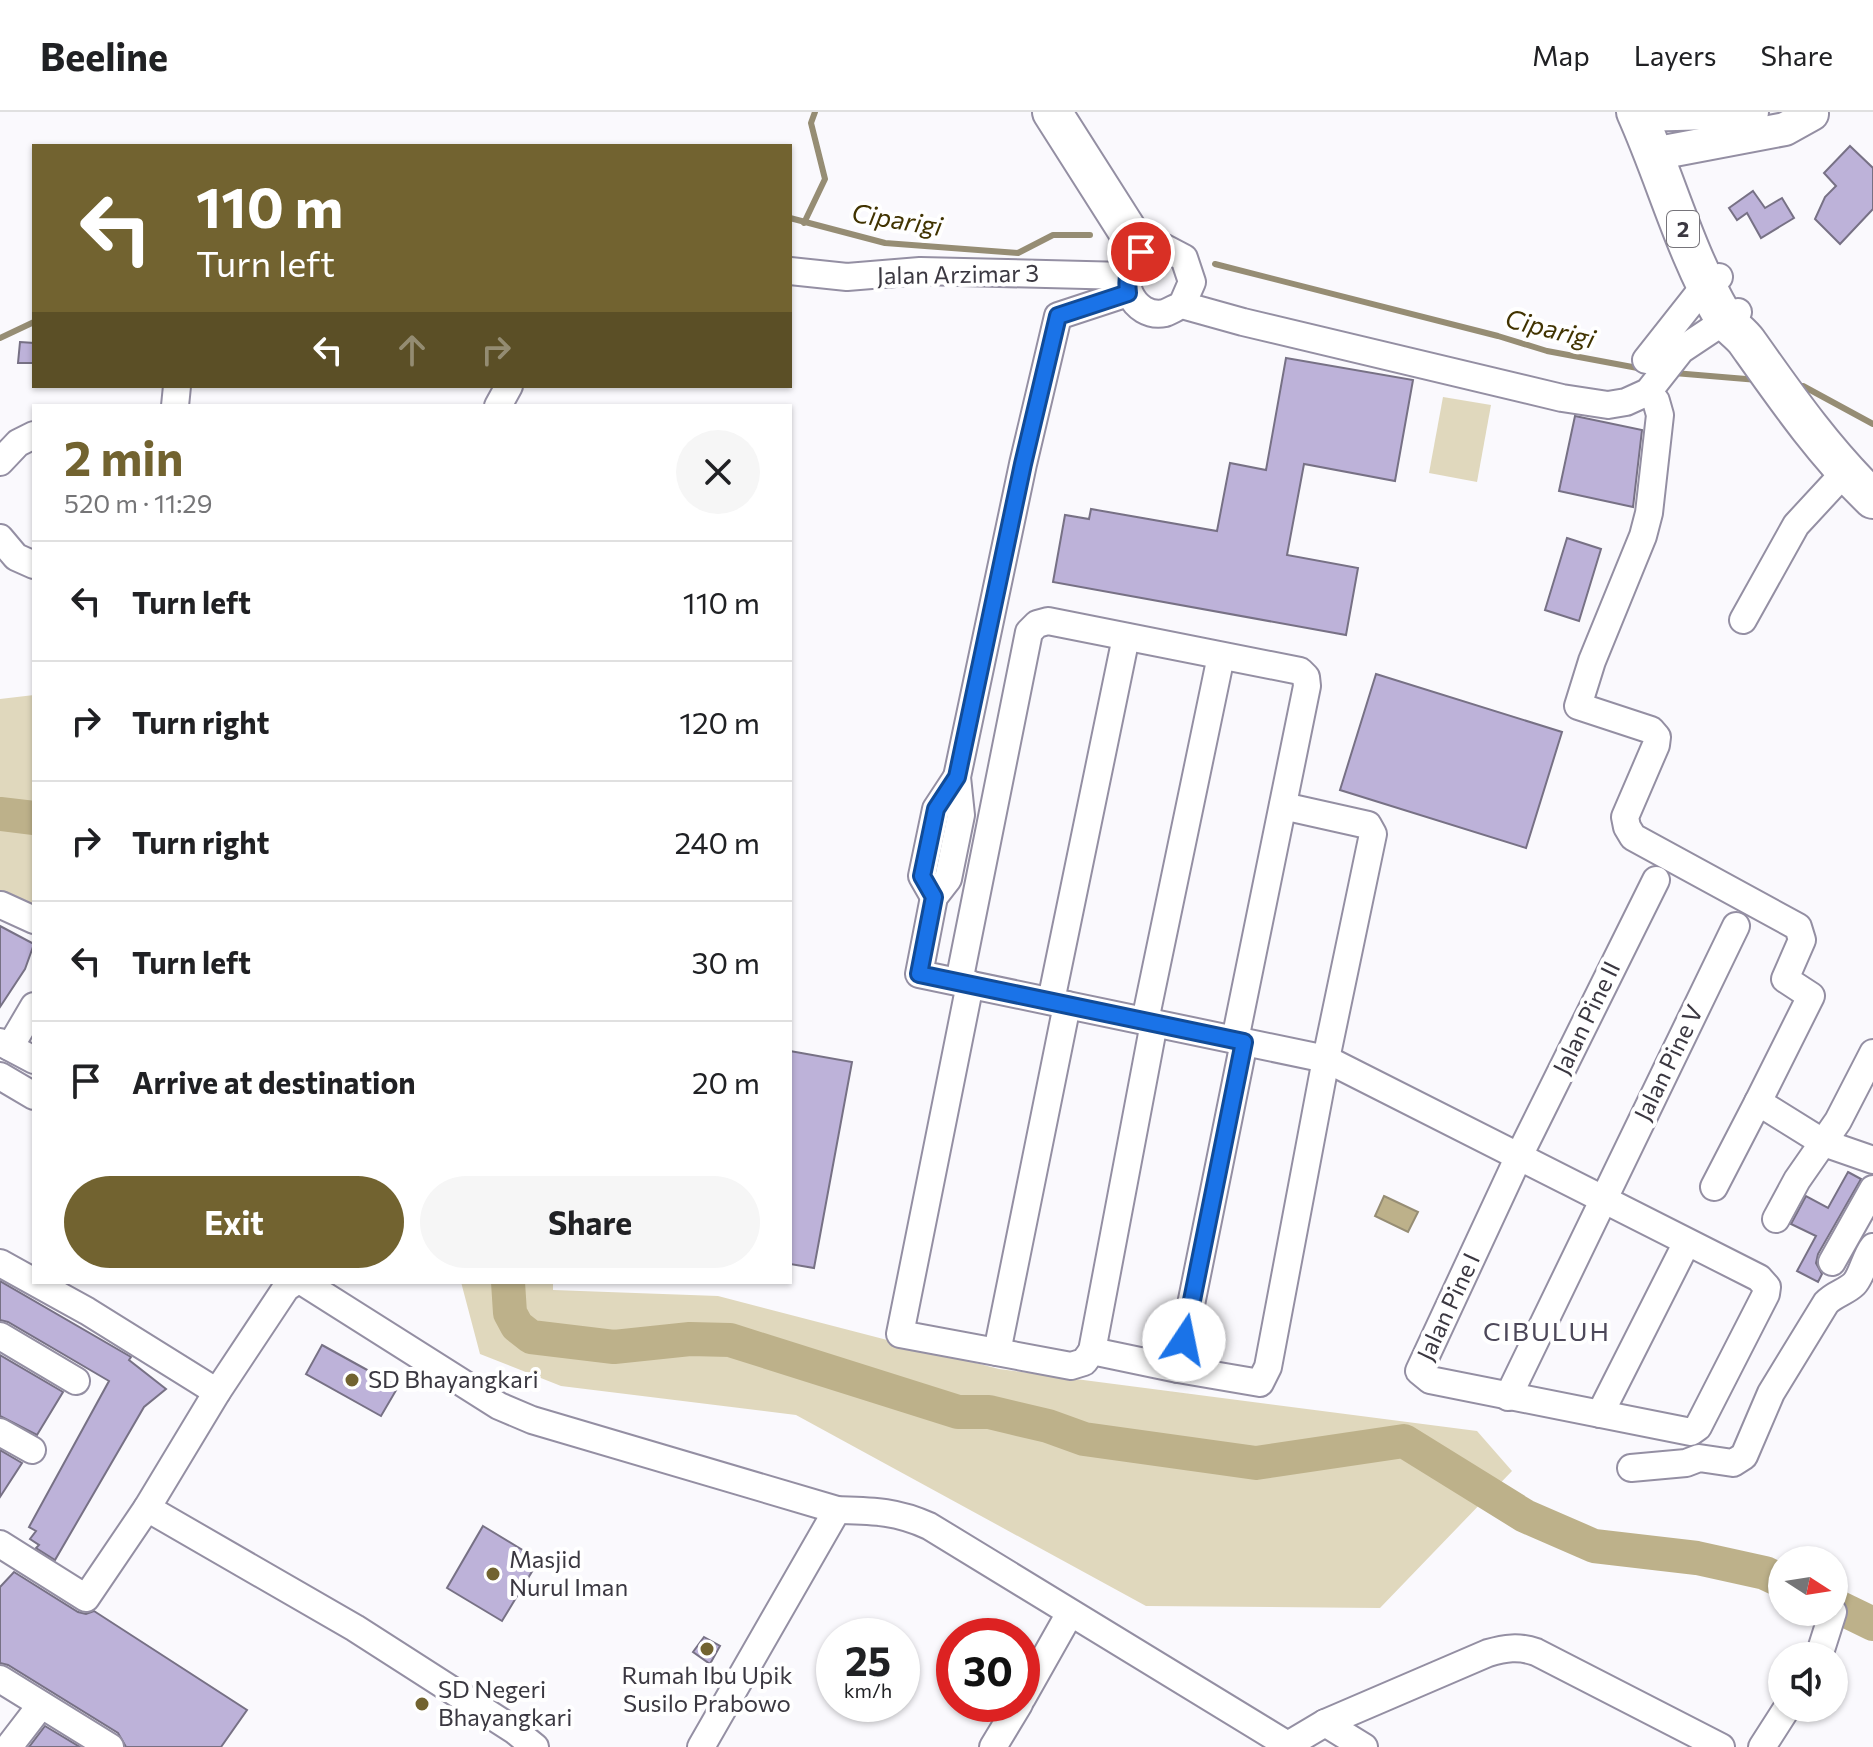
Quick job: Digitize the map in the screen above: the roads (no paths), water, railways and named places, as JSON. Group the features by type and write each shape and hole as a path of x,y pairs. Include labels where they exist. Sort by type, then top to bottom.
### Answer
{"highway":[{"path":"1052,112 1132,274"},
{"name":"2","path":"1647,113 1714,280 1742,333 1790,403 1845,472 1873,499"}],"main road":[{"path":"1647,113 1752,112"},
{"path":"1662,152 1785,129 1808,113"}],"street":[{"path":"1182,305 1192,282 1184,258 1163,247 1132,274 1058,316 1023,464 957,777 936,809 922,876 934,897 919,974 1326,1059 1686,1244 1759,1278 1767,1287 1698,1427 1691,1432 1508,1397"},
{"name":"Jalan Arzimar 3","path":"792,271 847,277 920,271 1132,274"},
{"path":"1132,274 1142,309 1163,314 1182,305 1562,398 1608,405 1626,402 1649,391 1681,350 1742,333"},
{"path":"1646,360 1714,280"},
{"path":"1649,391 1660,415 1649,513 1578,706 1651,730 1657,737 1625,817 1627,827 1633,837 1798,927 1802,940 1785,979 1811,996 1714,1187"},
{"path":"0,462 18,443 32,436"},
{"path":"1743,620 1796,525 1845,472"},
{"path":"0,538 16,557 32,564"},
{"path":"1178,1369 1307,686 1306,677 1300,671 1048,621 1037,624 1029,632 900,1334 1071,1366 1084,1362 1092,1351 1149,1022 1221,656"},
{"path":"997,1352 1126,637"},
{"path":"1092,1351 1256,1383 1263,1379 1268,1367 1326,1059 1373,834 1368,825 1283,806"},
{"name":"Jalan Pine II","path":"1519,1156 1656,880"},
{"path":"1,905 32,919"},
{"name":"Jalan Pine V","path":"1508,1397 1736,926"},
{"path":"32,1009 5,1044 32,1059"},
{"path":"1776,1219 1797,1180 1824,1143 1873,1053"},
{"path":"0,1076 32,1095"},
{"path":"1758,1102 1824,1143 1873,1160"},
{"name":"Jalan Pine I","path":"1508,1397 1430,1380 1419,1371 1519,1156"},
{"path":"1832,1262 1873,1189"},
{"path":"1600,1414 1686,1244"},
{"path":"1631,1468 1686,1463 1699,1458 1733,1463 1744,1456 1784,1368 1826,1303 1855,1284 1873,1247"},
{"path":"0,1263 32,1281"},
{"path":"38,1284 217,1392"},
{"path":"0,1544 86,1598 147,1508 217,1392 292,1284 499,1406 566,1431 837,1510 886,1511 908,1516 953,1539 1289,1746 1325,1723 1488,1653 1525,1648 1721,1747"},
{"path":"0,1336 76,1381"},
{"path":"0,1432 32,1450"},
{"path":"147,1508 355,1628 514,1730 535,1747"},
{"path":"701,1747 837,1510"},
{"path":"1040,1666 1070,1613"},
{"path":"0,1679 110,1747"},
{"path":"11,1744 41,1705"},
{"path":"993,1747 1008,1722"},
{"path":"1762,1747 1778,1722"},
{"path":"1325,1723 1364,1747"}],"waterway":[{"path":"804,223 825,179 811,123 815,112"},
{"name":"Ciparigi","path":"792,219 885,243 1018,253 1053,235 1090,235"},
{"name":"Ciparigi","path":"1215,264 1547,351 1643,369"},
{"name":"Ciparigi","path":"0,338 32,323"},
{"name":"Ciparigi","path":"1674,373 1758,380"},
{"name":"Ciparigi","path":"1797,386 1803,386 1873,424"},
{"name":"CIBULUH","path":"0,814 32,818"},
{"path":"508,1284 510,1313 517,1326 531,1337 614,1347 690,1339 730,1340 958,1412 989,1412 1048,1426 1084,1439 1256,1463 1404,1441 1525,1516 1594,1546 1697,1558 1768,1574"},
{"path":"1848,1612 1873,1624"}],"place":[{"name":"SD Bhayangkari","path":"352,1380"},
{"name":"Masjid Nurul Iman","path":"493,1574"},
{"name":"Rumah Ibu Upik Susilo Prabowo","path":"707,1649"},
{"name":"SD Negeri Bhayangkari","path":"422,1704"}],"district":[{"name":"CIBULUH","path":"1547,1332"}]}
